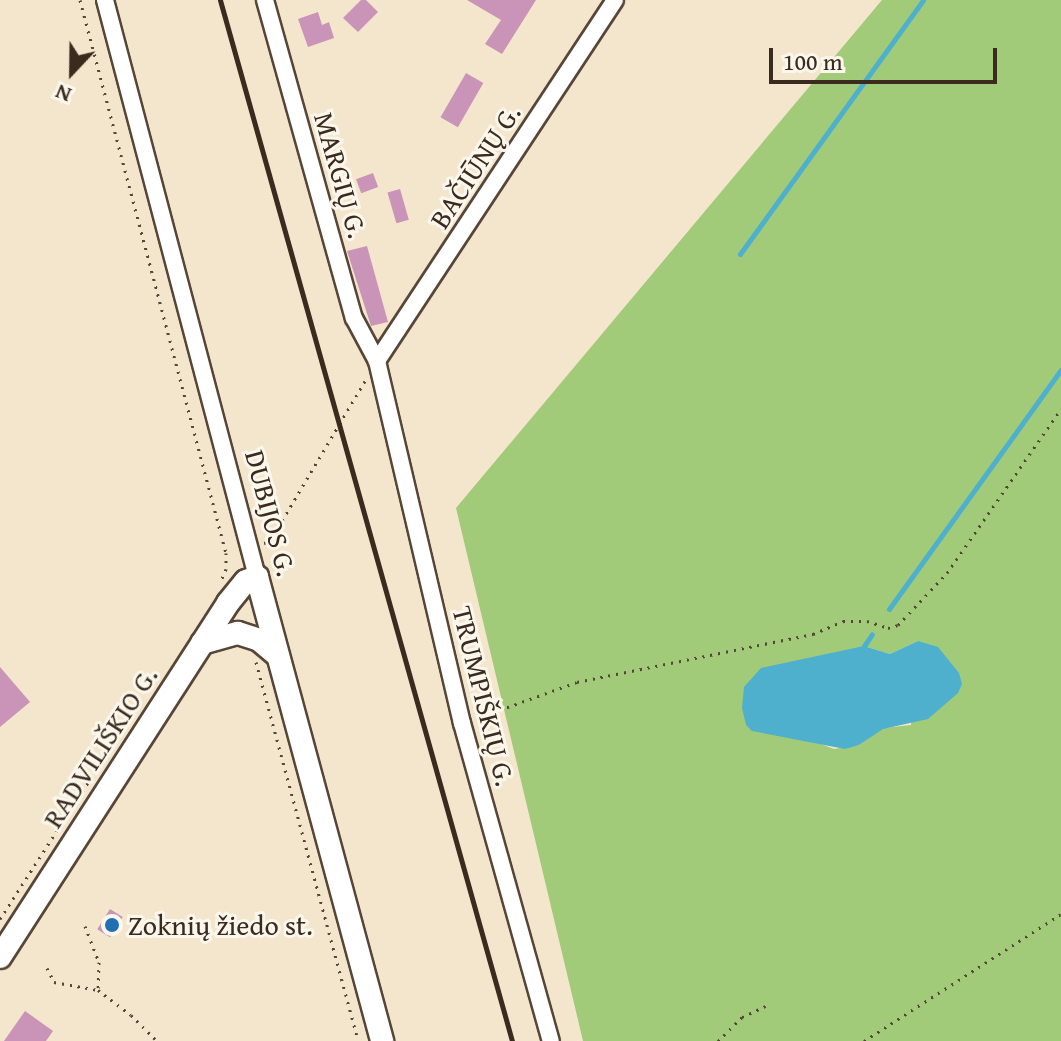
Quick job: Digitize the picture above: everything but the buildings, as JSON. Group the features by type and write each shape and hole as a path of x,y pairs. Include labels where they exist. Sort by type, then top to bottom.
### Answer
{"main road":[{"name":"RADVILIŠKIO G.","path":"0,957 228,603 246,581 257,577"},
{"name":"DUBIJOS G.","path":"257,577 382,1041"},
{"path":"202,643 227,634 249,635 277,655"}],"street":[{"name":"DUBIJOS G.","path":"105,0 257,577"},
{"name":"MARGIŲ G.","path":"265,0 354,318 377,361"},
{"name":"BAČIŪNŲ G.","path":"377,361 615,0"},
{"name":"TRUMPIŠKIŲ G.","path":"377,361 462,723 551,1041"}],"path":[{"path":"80,0 226,553 226,569 218,587 228,603"},
{"path":"226,553 270,541 377,361"},
{"path":"462,723 577,682 813,634 843,621 867,621 888,628 898,625 947,573 1061,409"},
{"path":"249,635 358,1041"},
{"path":"0,919 62,822"},
{"path":"864,1041 1061,914"},
{"path":"85,926 99,962 98,990"},
{"path":"47,968 54,982 98,990 157,1041"},
{"path":"718,1041 742,1017 766,1006"}],"green space":[{"path":"882,0 1061,0 1061,1041 583,1041 456,508","holes":["918,641 911,725 883,728 859,745 834,749 813,741 864,646 890,654"]}],"water":[{"path":"918,641 938,647 959,673 962,684 958,693 928,719 883,729 859,745 845,749 752,731 746,725 742,708 744,687 761,668 864,646 890,654"}],"waterway":[{"path":"740,254 923,0"},
{"path":"889,609 1061,370"},
{"path":"864,646 872,634"}],"railway":[{"path":"220,0 512,1041"}],"place":[{"name":"Zoknių žiedo st.","path":"112,925"}]}
